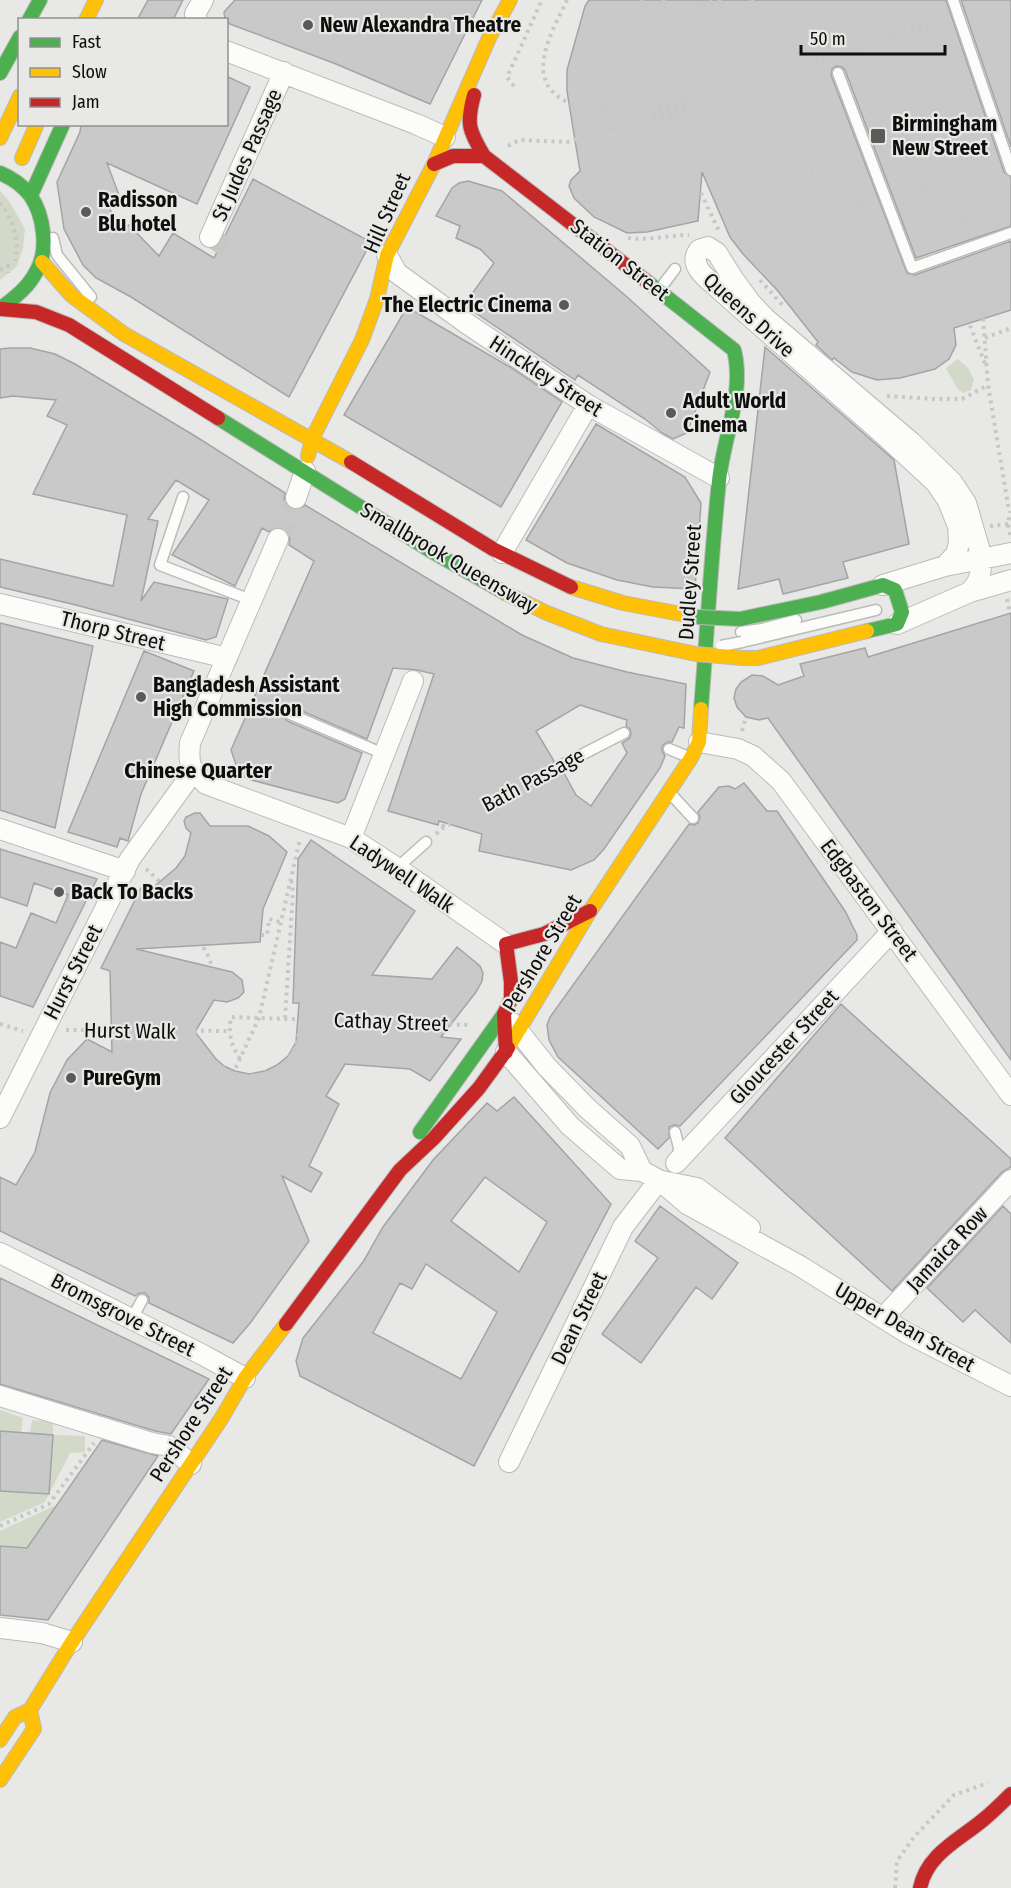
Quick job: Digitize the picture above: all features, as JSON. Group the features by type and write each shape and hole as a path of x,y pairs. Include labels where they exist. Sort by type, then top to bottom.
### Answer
{"main road":[{"path":"30,18 40,0"},
{"path":"87,18 96,0"},
{"name":"Hill Street","path":"304,471 312,440 362,340 377,299 387,255 434,164 489,39 510,0"},
{"name":"Hill Street","path":"484,156 467,126 489,39"},
{"path":"0,73 18,41"},
{"path":"0,138 18,100"},
{"path":"22,158 36,126"},
{"path":"33,191 62,126"},
{"path":"434,164 453,156 484,156"},
{"name":"Station Street","path":"484,156 608,246 734,350 738,375 728,427"},
{"path":"0,173 13,178 33,191 41,218 44,245 42,262 32,280 21,293 0,309"},
{"name":"Smallbrook Queensway","path":"42,262 52,277 72,297 119,333 312,440 502,553 553,579 598,596 734,631 821,602 877,598"},
{"name":"Smallbrook Queensway","path":"0,309 36,312 69,325 483,582 541,611 590,630 651,645 743,658 758,658 897,624"},
{"name":"Dudley Street","path":"695,750 696,718 719,478 728,427"},
{"path":"877,598 895,590 902,612 897,624"},
{"name":"Pershore Street","path":"0,1740 15,1718 30,1710 72,1642 221,1419 244,1378 400,1170 434,1138 479,1088 506,1052 590,911 695,750"},
{"path":"506,1052 504,1014 511,999 511,982 506,944 544,934 590,911"},
{"name":"Pershore Street","path":"400,1170 410,1146 504,1014"},
{"name":"Pershore Street","path":"0,1780 34,1729 30,1710"},
{"path":"920,1888 935,1857 958,1837 982,1821 1011,1794"},
{"path":"982,1821 1008,1818"}],"street":[{"path":"196,18 195,14 203,0"},
{"path":"228,52 445,137"},
{"name":"St Judes Passage","path":"210,237 284,72"},
{"name":"Queens Drive","path":"945,566 956,554 959,543 958,526 948,501 936,483 720,290 695,264 695,257 699,250 708,247 715,250 750,302 765,318 911,442 952,482 966,503 982,558"},
{"name":"Hinckley Street","path":"387,255 398,273 466,323 588,405 719,478"},
{"path":"502,553 588,405"},
{"path":"296,498 304,471"},
{"path":"193,772 188,759 190,743 278,539"},
{"name":"Smallbrook Queensway","path":"877,598 945,566 982,558 1010,544"},
{"path":"970,592 977,584 982,558"},
{"name":"Smallbrook Queensway","path":"897,624 970,592 1009,589"},
{"name":"Thorp Street","path":"0,604 226,658"},
{"path":"351,838 413,681"},
{"name":"Edgbaston Street","path":"695,750 738,749 753,756 781,781 1011,1095"},
{"name":"Ladywell Walk","path":"193,772 206,784 351,838 506,944"},
{"name":"Hurst Street","path":"0,1118 128,864 193,772"},
{"path":"0,829 128,864"},
{"name":"Gloucester Street","path":"677,1162 892,931"},
{"name":"Upper Dean Street","path":"504,1014 547,1067 586,1108 630,1146 650,1175 687,1204 800,1266 914,1337 1011,1386"},
{"name":"Upper Dean Street","path":"506,1052 570,1126 620,1169 650,1175"},
{"name":"Dean Street","path":"509,1462 650,1175"},
{"name":"Jamaica Row","path":"883,1318 1011,1180"},
{"name":"Bromsgrove Street","path":"0,1253 244,1378"},
{"path":"0,1396 152,1443 169,1446 191,1464"},
{"path":"0,1628 42,1633 72,1642"}],"lane":[{"path":"953,0 1011,170"},
{"path":"838,73 912,268 1011,234"},
{"path":"33,191 47,216 57,255 119,333"},
{"path":"659,290 675,269"},
{"path":"183,497 160,566 251,600"},
{"path":"502,553 538,580 591,605"},
{"path":"696,651 710,648 734,631 877,598"},
{"path":"697,623 734,631"},
{"path":"290,714 384,754"},
{"name":"Bath Passage","path":"558,767 624,732"},
{"path":"669,749 695,750"},
{"path":"668,792 693,818"},
{"path":"397,868 426,842"},
{"path":"650,1175 677,1162 679,1148 675,1132"},
{"path":"132,1319 142,1300"}],"path":[{"path":"514,86 507,77 542,0"},
{"path":"567,0 551,34 542,74 553,92 573,105 605,105 622,149 612,156 591,164 583,177 586,195 597,216"},
{"path":"642,0 655,55 667,89"},
{"path":"667,16 718,0 724,18"},
{"path":"752,0 755,11"},
{"path":"663,3 673,32"},
{"path":"890,38 938,21"},
{"path":"870,24 884,69"},
{"path":"815,60 860,44"},
{"path":"912,61 967,218 971,240"},
{"path":"1002,81 1008,101"},
{"path":"955,97 960,110"},
{"path":"650,104 658,130"},
{"path":"501,151 519,140 567,142 689,105"},
{"path":"658,108 689,105"},
{"path":"662,119 689,105"},
{"path":"871,151 908,139 898,115"},
{"path":"966,128 975,154"},
{"path":"794,130 851,264 895,247"},
{"path":"833,138 843,160"},
{"path":"910,147 928,202"},
{"path":"718,176 727,199 862,154"},
{"path":"768,159 776,183"},
{"path":"978,164 984,182"},
{"path":"846,168 865,220"},
{"path":"895,194 922,185"},
{"path":"756,190 771,233"},
{"path":"778,191 790,227"},
{"path":"701,193 721,234 711,234"},
{"path":"729,207 740,243 877,200"},
{"path":"906,243 1011,202"},
{"path":"0,203 15,232 18,248 8,276 8,266 0,270"},
{"path":"805,222 811,240"},
{"path":"928,234 937,254"},
{"path":"623,237 641,240 672,235 692,235"},
{"path":"750,240 756,260"},
{"path":"973,252 984,318 988,386 1010,511 1008,524 1010,544"},
{"path":"941,264 969,323 987,369"},
{"path":"757,277 786,309"},
{"path":"985,338 1011,328"},
{"path":"882,393 889,397 962,399 988,386"},
{"path":"983,526 1008,524"},
{"path":"1009,589 1010,613"},
{"name":"Bath Passage","path":"454,766 443,828 558,767"},
{"path":"223,1095 259,1018 305,819"},
{"path":"128,864 159,879 210,958 213,990 195,1025 195,1032 197,1040 213,1061 234,1074 248,1076 266,1073 279,1067 290,1058 298,1043 299,1030"},
{"path":"285,1018 293,891 290,876"},
{"path":"261,935 267,935 269,919 280,922"},
{"name":"Cathay Street","path":"229,1031 231,1017 475,1025"},
{"path":"0,1024 40,1036"},
{"name":"Hurst Walk","path":"65,1030 229,1031"},
{"path":"229,1031 233,1047 240,1059"},
{"path":"0,1526 49,1504 84,1458"}],"green space":[{"path":"0,191 9,201 25,229 23,248 17,266 0,280"},
{"path":"958,359 968,368 974,380 971,390 963,393 957,388 946,368"},
{"path":"0,1410 23,1418 21,1432 0,1431"},
{"path":"32,1420 53,1422 53,1435 30,1433"},
{"path":"53,1435 85,1436 85,1452 70,1453 45,1502 0,1522 0,1491 49,1494"},
{"path":"56,1505 27,1548 0,1546 0,1531"}],"building":[{"path":"148,0 183,0 174,18 138,18"},
{"path":"235,0 482,0 430,104 336,64 230,24 228,18 225,18 224,12"},
{"path":"589,0 946,0 1004,172 1011,177 1011,226 916,258 845,70 836,66 832,69 831,75 907,273 915,275 1011,241 1011,310 954,328 956,345 949,359 935,369 900,378 877,380 852,372 834,358 832,360 816,345 818,342 777,290 730,237 702,172 698,221 647,232 627,233 594,217 574,198 569,186 571,180 580,171 567,91 567,70 585,6"},
{"path":"961,0 1011,0 1011,147"},
{"path":"228,77 250,87 197,204 107,163 119,195 106,200 119,230 129,225 159,256 173,233 214,258 253,179 371,242 289,397 131,297 96,278 83,265 64,229 57,182 81,126 228,126"},
{"path":"468,181 502,191 626,296 710,372 687,433 673,439 662,433 645,419 578,375 575,380 464,305 494,263 480,249 456,238 460,226 436,216 452,188"},
{"path":"407,307 510,367 562,402 501,507 344,415"},
{"path":"765,347 894,460 909,544 843,562 848,578 783,594 779,579 738,589"},
{"path":"30,348 55,354 75,364 285,493 284,501 292,509 299,510 305,505 522,635 573,658 686,684 684,728 679,727 672,742 667,742 662,746 665,756 660,768 604,849 594,860 571,870 479,851 482,834 439,821 438,825 388,811 434,674 417,670 393,668 367,739 293,707 283,711 287,721 362,753 345,799 338,803 248,779 239,773 231,750 314,561 289,545 288,532 277,527 269,532 262,528 235,586 172,555 209,500 176,480 148,519 158,521 141,601 154,582 228,599 216,637 206,640 0,587 0,559 113,586 127,515 33,494 67,425 47,416 56,400 13,396 0,398 0,349","holes":["580,705 627,720 626,726 630,729 630,738 622,743 627,753 591,806 576,795 564,773 557,774 552,771 551,766 554,761 536,731"]},
{"path":"596,424 685,477 701,503 695,589 653,587 617,580 567,563 526,540"},
{"path":"1011,613 1011,1060 768,718 759,720 746,717 737,707 734,698 741,682 752,675 763,676 778,685 804,676 800,664 865,648 868,657"},
{"path":"0,623 93,646 55,828 0,810"},
{"path":"144,651 194,671 141,794 128,841 120,838 117,847 68,832"},
{"path":"744,783 767,811 777,811 845,911 857,935 857,940 680,1126 669,1127 669,1138 658,1149 558,1057 549,1040 547,1025 550,1017 689,824 698,823 700,817 698,812 719,787 729,786 735,789"},
{"path":"200,813 210,826 248,826 269,836 287,852 263,909 260,942 136,949 232,972 242,980 244,992 238,998 227,1002 214,1000 195,1032 224,1066 249,1074 265,1071 288,1056 296,1042 299,1003 293,1003 298,859 311,840 415,911 372,975 432,979 457,947 480,966 483,973 482,981 476,992 441,1037 461,1039 430,1081 410,1069 345,1064 326,1096 339,1104 309,1166 322,1173 311,1192 282,1176 309,1241 251,1322 233,1343 149,1303 149,1297 145,1293 135,1296 0,1231 0,1177 16,1185 35,1152 50,1093 67,1060 87,1039 112,1052 110,971 101,968 142,886 150,890 176,868 185,856 191,833 184,821 186,817"},
{"path":"0,849 97,879 33,1007 0,996 0,942 16,948 31,913 56,923 68,895 34,883 27,906 0,897"},
{"path":"841,1004 1011,1159 1011,1167 1002,1172 892,1291 725,1138"},
{"path":"514,1097 611,1204 474,1466 300,1376 296,1361 303,1338 363,1262 383,1227 433,1160 487,1103 497,1111","holes":["485,1177 547,1222 519,1272 451,1221","426,1264 497,1312 461,1379 373,1333 400,1283 412,1289"]},
{"path":"660,1206 738,1263 712,1299 696,1287 641,1363 602,1334 658,1258 635,1241"},
{"path":"1003,1206 1011,1214 1011,1343 975,1310 963,1322 927,1288"},
{"path":"0,1278 209,1379 171,1434 0,1384"},
{"path":"0,1431 53,1435 49,1494 0,1491"},
{"path":"102,1440 158,1456 48,1620 0,1615 0,1546 27,1548"}],"tunnel":[{"path":"210,237 236,253"},
{"path":"278,539 296,498"}],"traffic: fast":[{"path":"30,18 40,0"},
{"path":"0,73 18,41"},
{"path":"31,195 62,126"},
{"path":"0,173 24,188 35,203 44,244 43,254 33,278 0,309"},
{"path":"645,280 734,350 737,366 735,399 719,481 701,709"},
{"path":"218,418 431,551 505,593"},
{"path":"740,619 821,602 883,585 895,590 902,612 897,624 867,631"},
{"path":"697,617 740,619"},
{"path":"420,1132 504,1014"}],"traffic: slow":[{"path":"87,18 96,0"},
{"path":"308,456 312,439 362,340 377,299 387,255 434,164 489,38 510,0"},
{"path":"0,138 18,100"},
{"path":"22,158 36,126"},
{"path":"42,262 71,295 124,334 351,462"},
{"path":"571,587 623,603 697,617"},
{"path":"505,593 547,613 601,634 696,654"},
{"path":"743,658 758,658 867,631"},
{"path":"696,654 743,658"},
{"path":"508,1048 590,911 691,758 699,742 701,709"},
{"path":"0,1740 15,1717 30,1710 72,1642 221,1419 245,1378 286,1324"},
{"path":"0,1780 34,1729 30,1710"}],"traffic: jam":[{"path":"474,95 470,127 484,156"},
{"path":"434,164 453,156 484,156 645,280"},
{"path":"1,309 36,312 69,325 218,418"},
{"path":"351,462 493,549 571,587"},
{"path":"506,1052 504,1014 511,999 506,944 544,934 590,911"},
{"path":"286,1324 400,1170 434,1138 479,1088 508,1048"},
{"path":"920,1888 929,1866 937,1857 954,1841 987,1817 1011,1794"}],"place":[{"name":"New Alexandra Theatre","path":"308,25"},
{"name":"Birmingham New Street","path":"878,136"},
{"name":"Radisson Blu hotel","path":"86,212"},
{"name":"The Electric Cinema","path":"564,305"},
{"name":"Adult World Cinema","path":"671,413"},
{"name":"Bangladesh Assistant High Commission","path":"141,697"},
{"name":"Back To Backs","path":"59,892"},
{"name":"PureGym","path":"71,1078"}],"district":[{"name":"Chinese Quarter","path":"198,770"}]}
